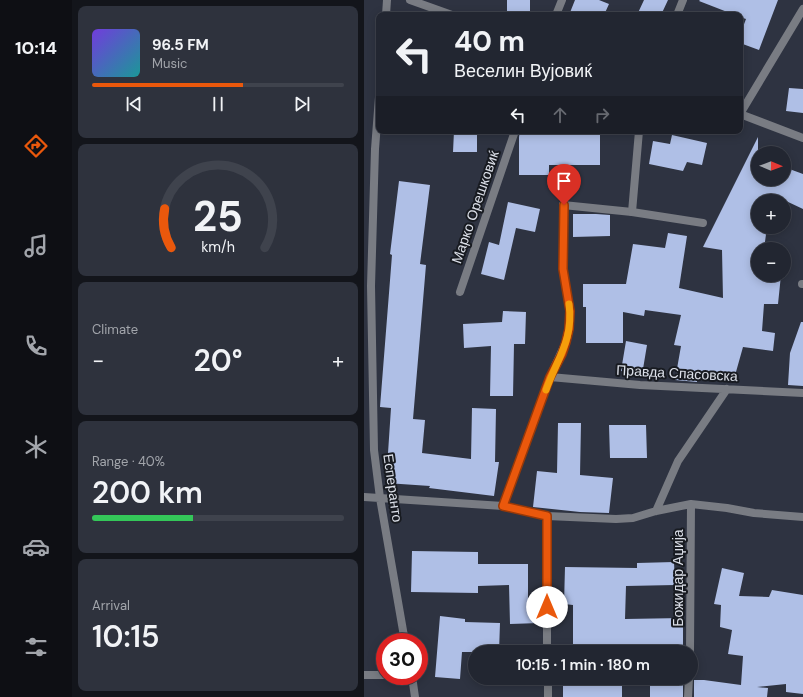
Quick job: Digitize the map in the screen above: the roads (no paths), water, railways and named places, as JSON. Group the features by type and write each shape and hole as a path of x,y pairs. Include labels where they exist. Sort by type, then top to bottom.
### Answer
{"street":[{"path":"386,12 387,0"},
{"path":"410,0 444,12"},
{"path":"557,12 562,0"},
{"path":"678,12 683,0"},
{"path":"743,109 803,9"},
{"path":"743,115 803,138"},
{"name":"Есперанто","path":"376,134 371,286 374,450 380,498 403,633"},
{"name":"Марко Орешковиќ","path":"460,292 514,134"},
{"path":"632,212 639,134"},
{"path":"503,506 550,377 562,354 569,329 570,311 563,269 564,205 632,212 703,223"},
{"name":"Правда Спасовска","path":"550,377 640,385 803,393"},
{"path":"656,511 678,461 727,389"},
{"path":"364,498 503,506 547,516 616,519 633,518 656,511 691,504 716,506 754,514 803,517"},
{"name":"Божидар Аџија","path":"690,645 691,504"},
{"path":"547,516 547,645"},
{"path":"364,675 376,675"},
{"path":"413,685 415,697"},
{"path":"548,685 548,697"},
{"path":"688,697 689,685"}]}
